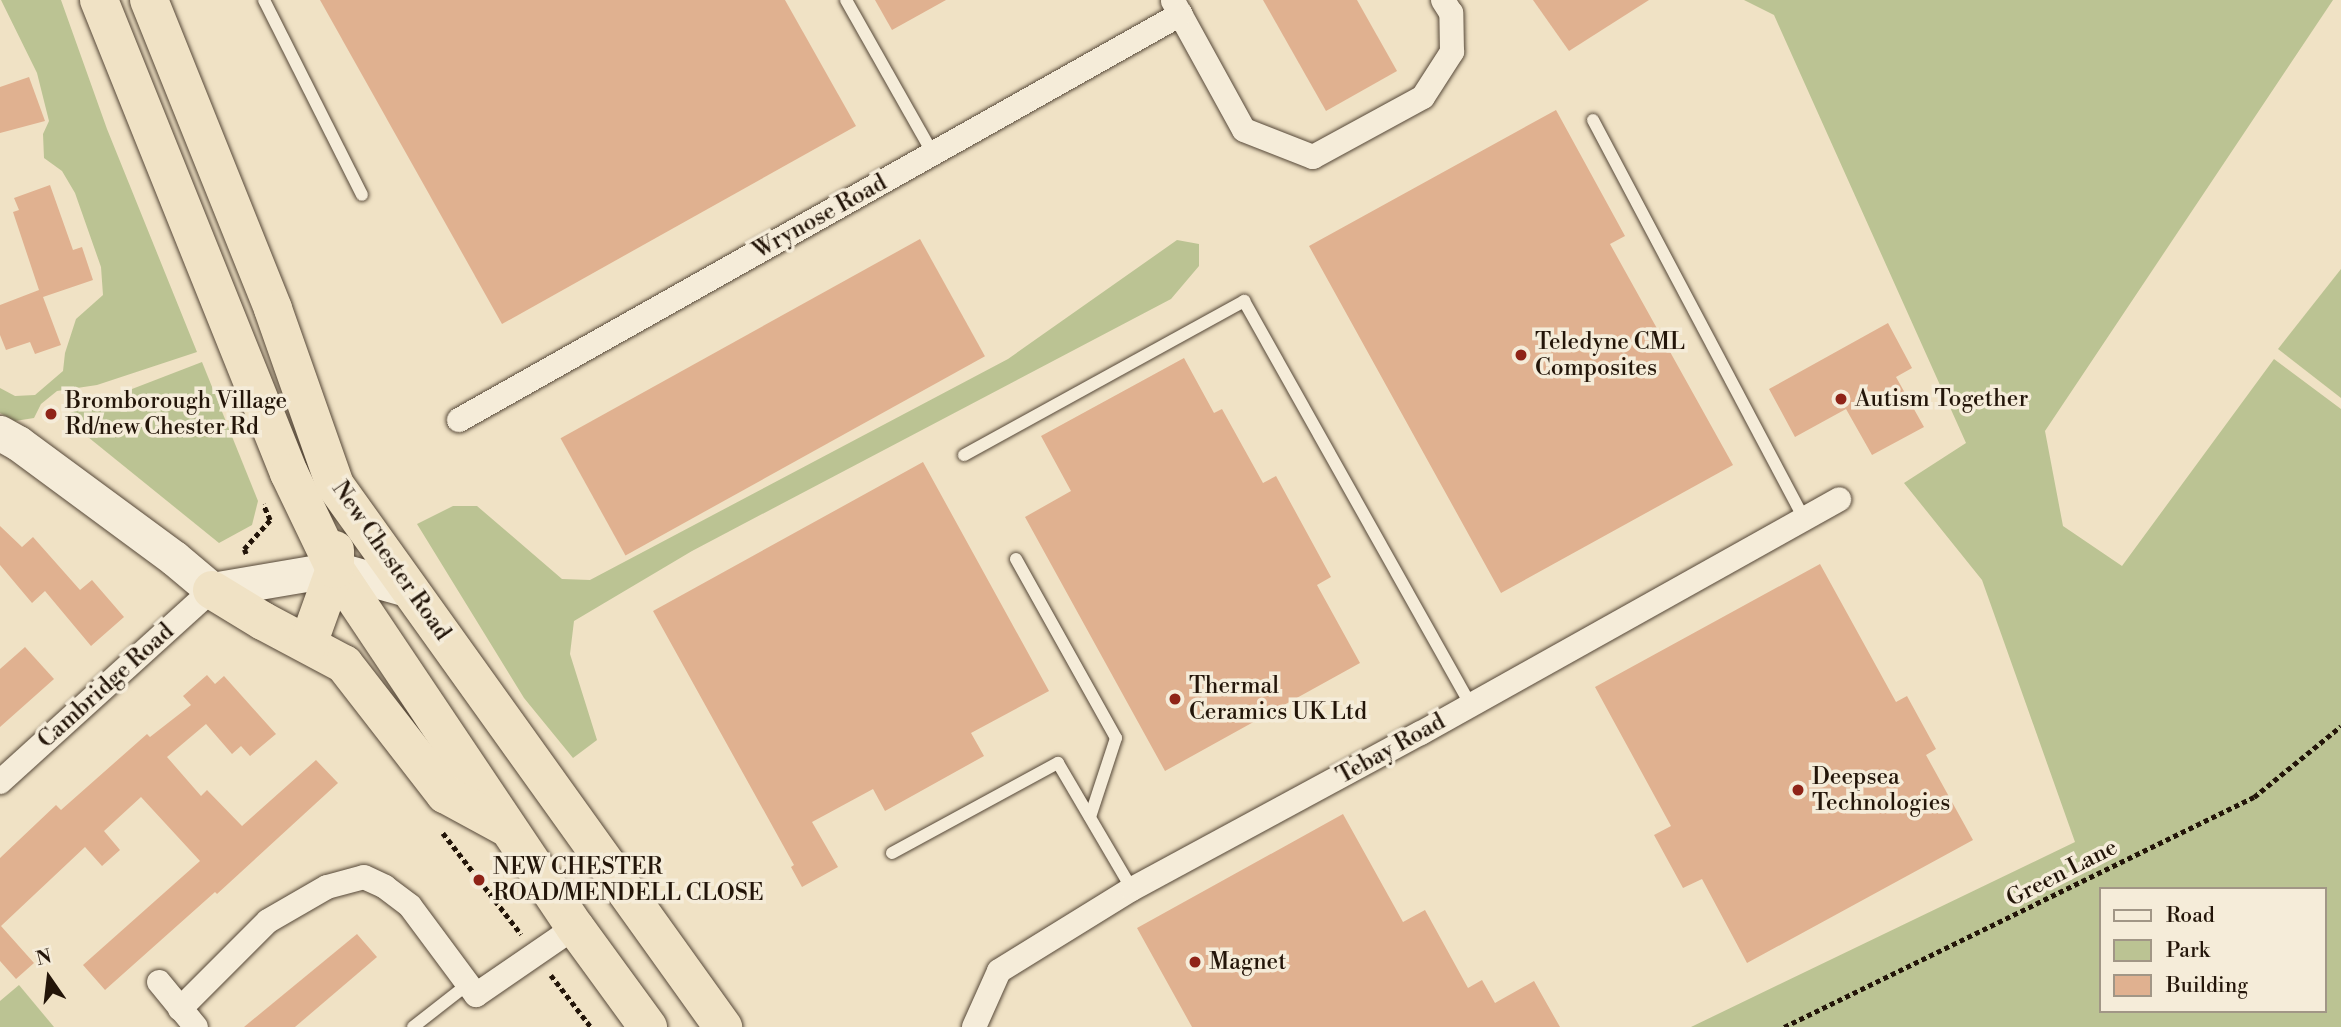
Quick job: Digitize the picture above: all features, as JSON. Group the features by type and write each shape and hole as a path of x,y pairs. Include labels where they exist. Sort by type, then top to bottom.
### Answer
{"highway":[{"name":"New Chester Road","path":"99,0 289,473 335,569 575,927 648,1027"},
{"name":"New Chester Road","path":"149,0 273,309 335,485 723,1027"},
{"path":"307,644 335,569 335,485"},
{"path":"212,590 344,664 444,794 509,829"}],"street":[{"path":"107,0 148,121"},
{"path":"1177,7 1244,130 1313,157 1423,97 1452,52 1451,13 1443,0"},
{"name":"Wrynose Road","path":"459,420 933,153 1177,7"},
{"path":"0,433 29,451 174,558 212,590 335,569 410,590"},
{"name":"Tebay Road","path":"974,1027 999,971 1132,889 1471,705 1839,499"},
{"name":"Cambridge Road","path":"0,782 212,590"},
{"path":"159,982 188,1018 268,921 327,887 364,877 386,887 410,906 476,995 575,927"}],"lane":[{"path":"264,0 362,195"},
{"path":"846,0 933,153"},
{"path":"1593,120 1804,518"},
{"path":"964,455 1244,301 1471,705"},
{"path":"1016,559 1116,738 1090,817"},
{"path":"892,853 1058,763 1132,889"},
{"path":"413,1027 468,984"}],"path":[{"name":"Green Lane","path":"1784,1027 2254,797 2341,726"}],"green space":[{"path":"1,0 61,0 107,129 197,352 97,385 57,391 41,404 34,418 15,421 0,413 0,388 15,396 35,395 63,371 65,353 76,319 103,295 101,267 75,193 62,171 44,158 43,134 49,121 37,73"},
{"path":"1744,0 2333,0 2045,431 2063,526 2122,566 2274,359 2341,409 2341,1027 1691,1027 2075,842 1982,580 1904,483 1966,443 1774,15"},
{"path":"1177,240 1199,244 1199,266 1171,299 692,551 574,621 570,654 597,740 573,758 524,698 417,524 453,506 477,506 562,579 590,580 1008,359"},
{"path":"2341,269 2341,398 2278,349"},
{"path":"202,362 258,501 252,525 219,543 62,416"},
{"path":"19,985 54,1027 0,1027 0,1001"}],"building":[{"path":"320,0 785,0 856,126 502,324"},
{"path":"875,0 946,0 892,30"},
{"path":"1263,0 1357,0 1397,71 1326,111"},
{"path":"1533,0 1649,0 1569,51"},
{"path":"29,77 45,121 0,133 0,87"},
{"name":"Teledyne CML Composites","path":"1556,110 1625,236 1610,244 1733,465 1501,593 1309,246"},
{"path":"50,185 73,250 82,247 93,280 43,297 61,345 35,354 30,342 6,350 0,335 0,305 39,290 13,212 19,210 14,198"},
{"path":"920,239 985,356 625,555 561,438"},
{"name":"Autism Together","path":"1888,323 1912,368 1896,377 1924,427 1872,455 1846,409 1795,437 1769,389"},
{"path":"1184,358 1214,413 1222,409 1263,483 1276,476 1331,577 1317,585 1360,663 1165,771 1025,517 1071,491 1041,436"},
{"path":"923,462 1049,691 971,733 984,756 885,811 873,789 812,822 838,867 802,887 791,867 794,865 653,611"},
{"path":"0,526 22,547 33,537 80,590 92,580 124,617 91,646 45,591 32,603 0,565"},
{"name":"Deepsea Technologies","path":"1820,564 1896,702 1907,696 1936,749 1926,755 1973,840 1747,963 1702,879 1683,888 1654,835 1671,826 1595,687"},
{"path":"25,647 54,679 0,727 0,669"},
{"path":"207,675 215,684 224,676 276,734 250,756 241,746 232,754 206,724 167,757 201,796 207,790 242,826 316,760 338,783 217,894 215,892 105,990 83,965 200,861 141,797 104,831 120,850 102,866 85,847 1,926 34,963 16,979 0,961 0,858 56,805 61,810 147,734 150,737 191,705 183,696"},
{"path":"1343,814 1403,922 1425,910 1468,988 1482,980 1495,1003 1534,981 1560,1027 1192,1027 1137,928"},
{"path":"357,934 377,957 295,1027 244,1027"}],"place":[{"name":"Teledyne CML Composites","path":"1521,355"},
{"name":"Autism Together","path":"1841,399"},
{"name":"Bromborough Village Rd/new Chester Rd","path":"51,414"},
{"name":"Thermal Ceramics UK Ltd","path":"1175,699"},
{"name":"Deepsea Technologies","path":"1798,790"},
{"name":"NEW CHESTER ROAD/MENDELL CLOSE","path":"479,880"},
{"name":"Magnet","path":"1195,962"}]}
